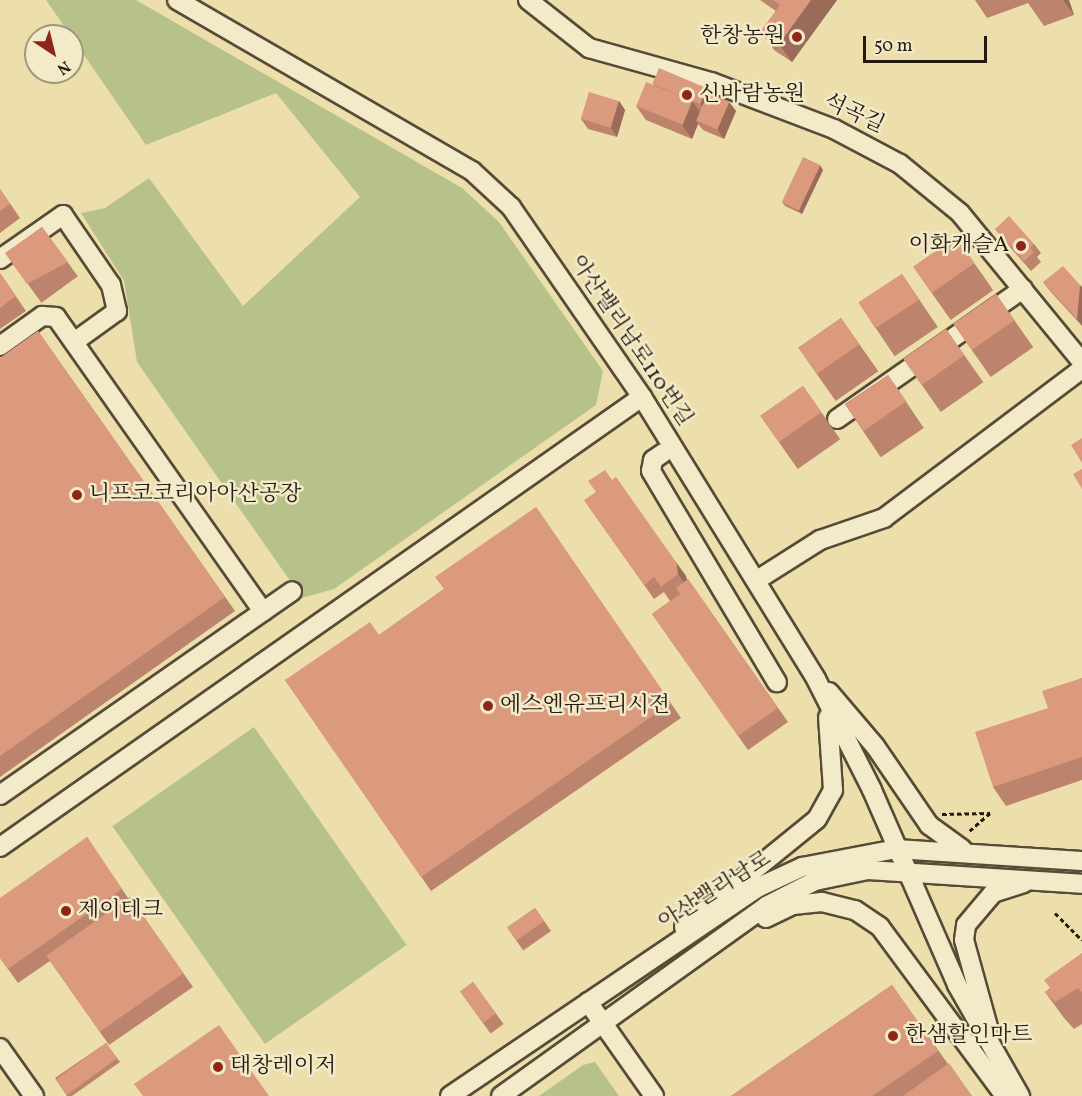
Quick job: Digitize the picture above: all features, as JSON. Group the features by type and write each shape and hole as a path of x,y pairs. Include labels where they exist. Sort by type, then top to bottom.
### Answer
{"street":[{"name":"아산밸리남로110번길","path":"177,0 495,187 642,398 757,580 816,679 905,871 999,1063"},
{"name":"석곡길","path":"528,0 590,48 711,82 834,129 900,164 960,213 1082,362"},
{"path":"0,259 63,215 111,285 117,311 74,342"},
{"path":"837,419 1023,289"},
{"path":"0,346 48,315 56,317 263,612"},
{"path":"757,580 820,540 884,518 1082,369"},
{"path":"0,847 642,398"},
{"path":"663,453 652,460 651,471 777,682"},
{"path":"0,795 292,591"},
{"path":"816,679 875,746 929,825 965,841"},
{"path":"670,946 689,920 802,837 817,819 833,789 833,733 816,679"},
{"name":"아산밸리남로","path":"450,1096 757,888 802,867 896,849 965,841 1082,861"},
{"name":"아산밸리남로","path":"501,1096 766,906 815,881 868,870 1082,884"},
{"path":"1020,1096 999,1063 965,932 971,916 993,893 1031,880"},
{"path":"719,941 793,905 822,902 855,910 892,940 1005,1096"},
{"path":"588,1002 654,1096"},
{"path":"0,1048 34,1096"}],"path":[{"path":"937,814 990,813 965,841"},
{"path":"1054,913 1082,940"}],"green space":[{"path":"46,0 136,0 462,188 499,222 603,371 596,405 334,589 302,598 137,362 124,281 81,213 105,208 149,178 243,306 360,197 276,93 146,145 84,55 84,24 63,24"},
{"path":"254,727 407,945 265,1044 112,826"},
{"path":"595,1062 619,1096 539,1096 583,1065"}],"building":[{"path":"773,0 811,0 779,44 761,31 780,5"},
{"path":"659,68 707,88 700,104 652,84"},
{"path":"646,82 692,101 683,125 636,106"},
{"path":"589,92 619,101 610,128 581,119"},
{"path":"708,93 729,102 717,130 696,121"},
{"path":"803,157 820,165 799,210 782,202"},
{"path":"0,189 10,204 0,211"},
{"name":"이화캐슬A","path":"1009,216 1034,244 1030,248 1034,252 1024,261 995,229"},
{"path":"42,227 68,262 27,284 5,253"},
{"path":"956,237 974,263 932,293 913,267"},
{"path":"1063,266 1080,285 1077,319 1043,282"},
{"path":"0,273 16,296 0,308"},
{"path":"902,274 919,300 875,328 858,302"},
{"path":"996,294 1014,320 972,350 953,324"},
{"path":"841,318 859,344 817,374 798,348"},
{"path":"946,329 964,355 922,385 903,359"},
{"name":"니프코코리아아산공장","path":"38,331 225,597 0,756 0,358"},
{"path":"888,375 906,401 864,431 845,405"},
{"path":"803,386 821,412 779,442 760,416"},
{"path":"1082,438 1082,463 1071,445"},
{"path":"1082,469 1082,489 1073,474"},
{"path":"605,470 612,480 616,477 676,562 678,574 661,587 654,577 644,585 584,500 596,492 588,481"},
{"name":"에스엔유프리시젼","path":"536,507 671,703 421,877 285,680 370,622 379,635 444,589 435,577"},
{"path":"688,579 778,708 738,736 652,614 680,594 676,588"},
{"path":"1082,678 1082,757 993,787 975,732 1048,708 1042,691"},
{"name":"제이테크","path":"87,837 122,889 8,969 0,958 0,898"},
{"path":"130,897 183,973 100,1032 46,956"},
{"path":"535,908 544,921 516,941 507,928"},
{"path":"1082,953 1082,991 1078,988 1055,1002 1045,992 1050,988 1044,980"},
{"path":"473,982 496,1014 483,1023 460,991"},
{"name":"한샘할인마트","path":"892,985 938,1051 872,1096 731,1096"},
{"name":"태창레이저","path":"219,1025 269,1096 143,1096 134,1084"},
{"path":"106,1043 117,1058 67,1095 56,1079"},
{"path":"949,1063 972,1096 903,1096"}],"place":[{"name":"한창농원","path":"797,37"},
{"name":"신바람농원","path":"687,95"},
{"name":"이화캐슬A","path":"1021,246"},
{"name":"니프코코리아아산공장","path":"77,495"},
{"name":"에스엔유프리시젼","path":"488,706"},
{"name":"제이테크","path":"66,911"},
{"name":"한샘할인마트","path":"893,1036"},
{"name":"태창레이저","path":"218,1067"}]}
